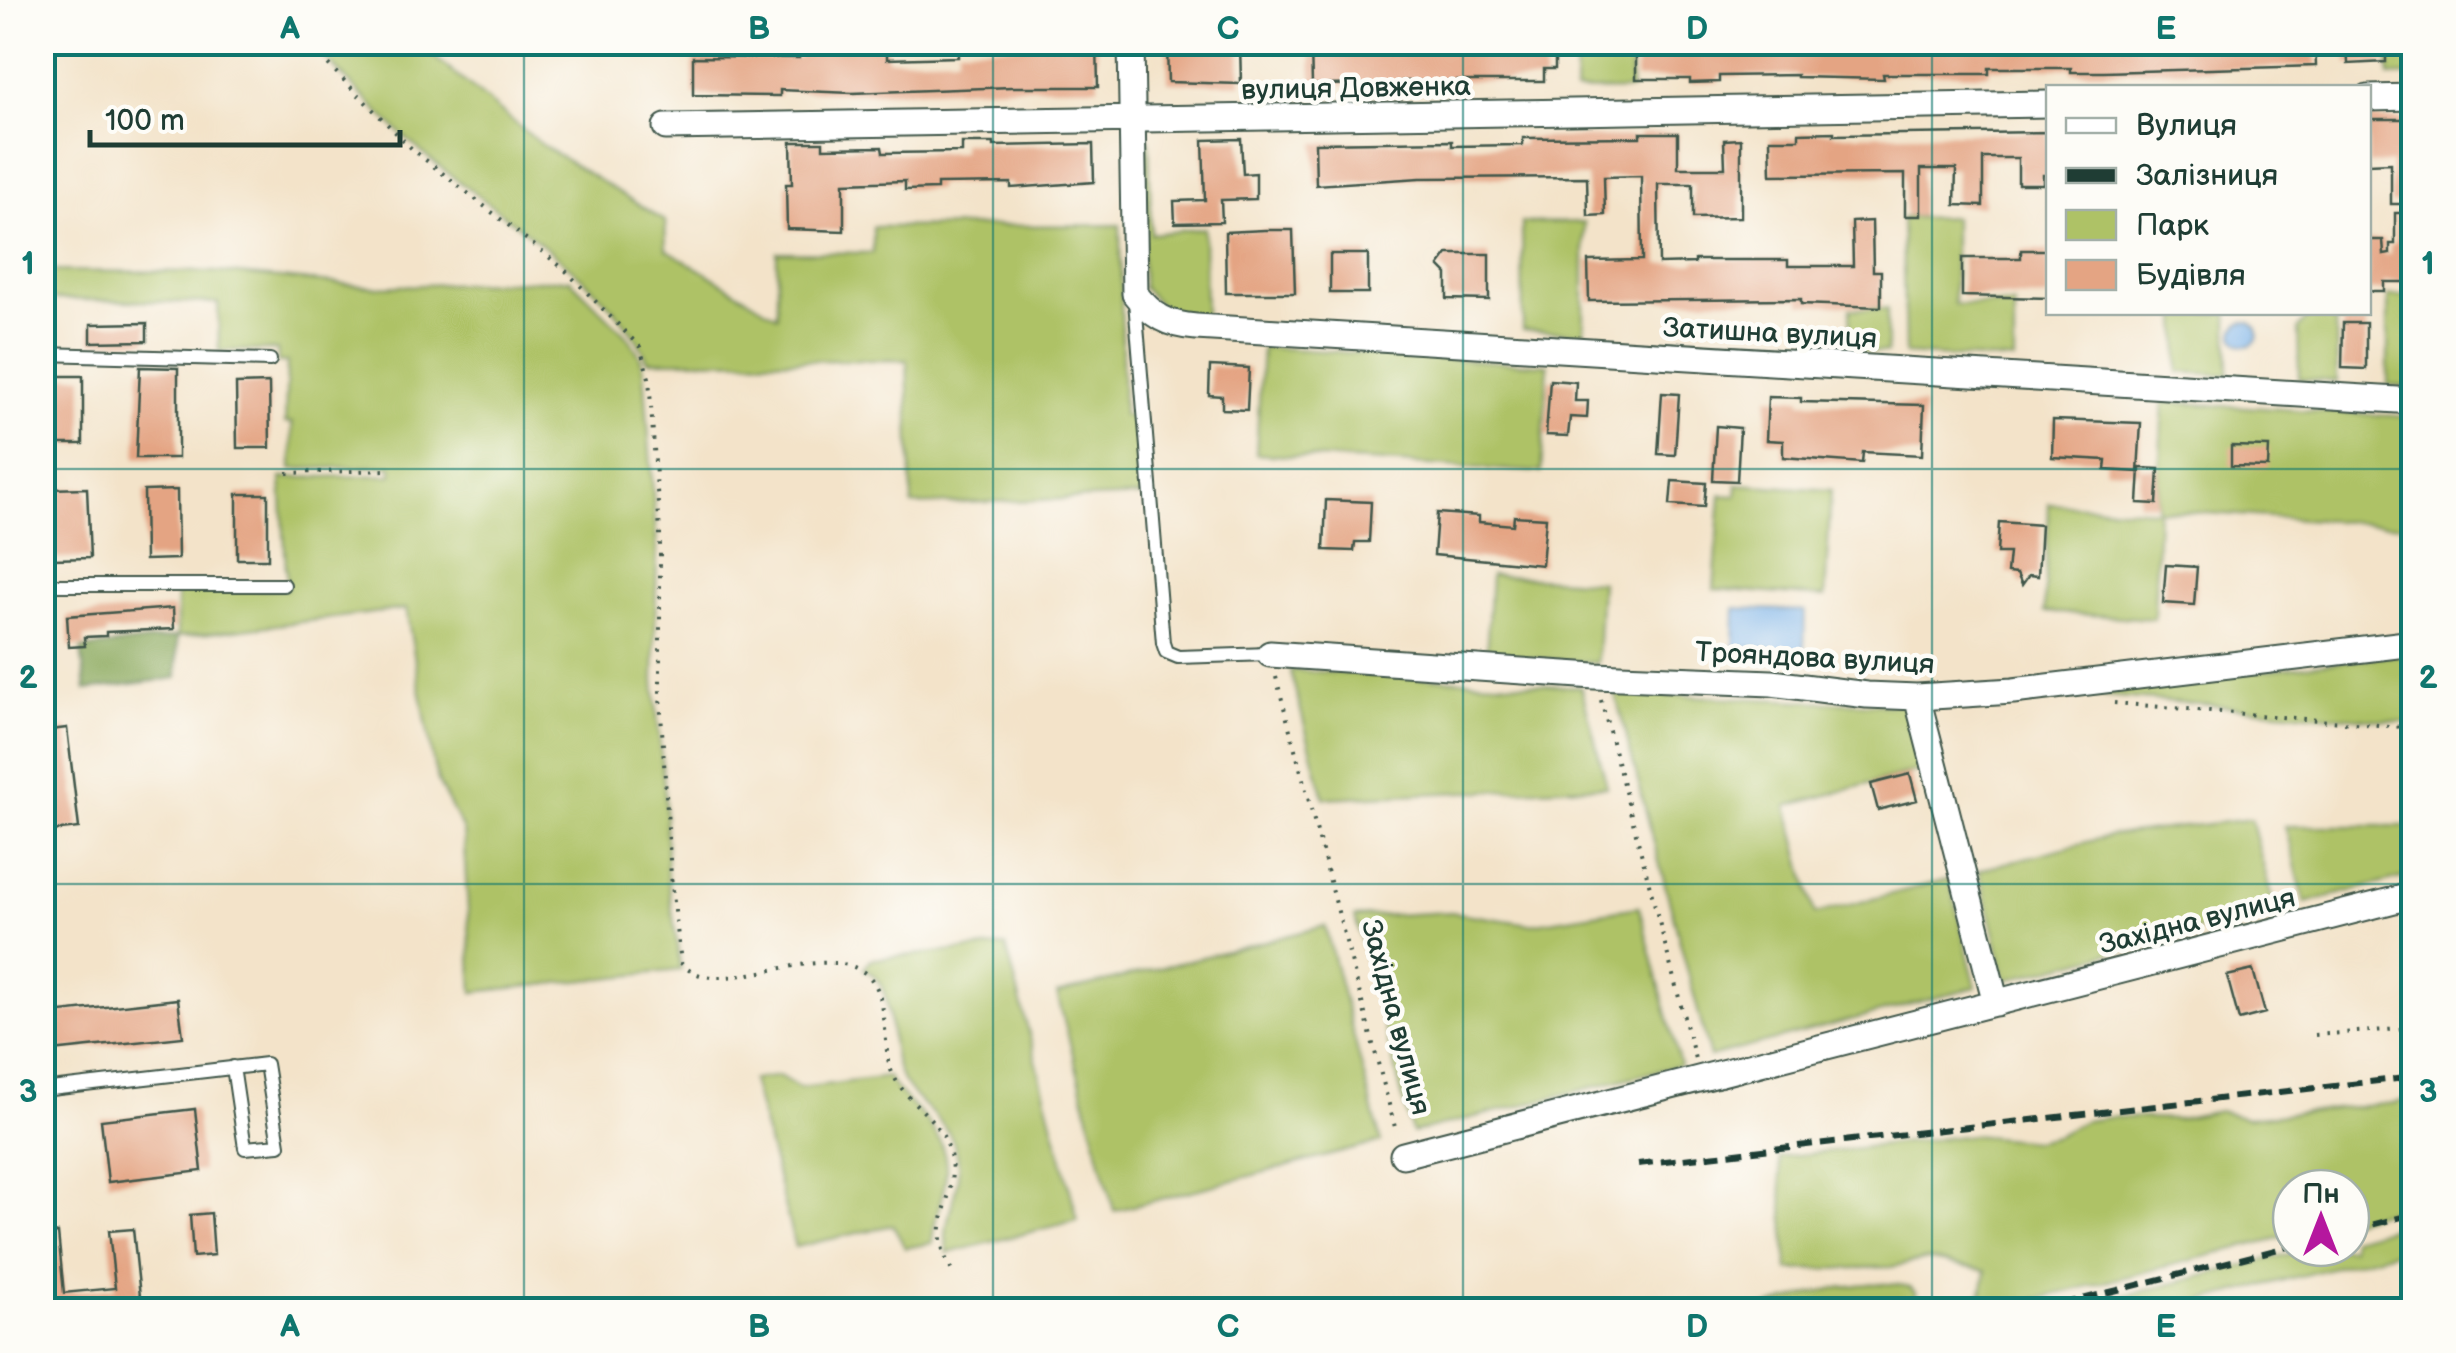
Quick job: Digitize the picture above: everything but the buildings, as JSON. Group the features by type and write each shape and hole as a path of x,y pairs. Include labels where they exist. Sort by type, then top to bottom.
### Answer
{"street":[{"path":"1131,42 1135,294"},
{"path":"2371,98 2414,98"},
{"name":"вулиця Довженка","path":"666,127 2046,104"},
{"name":"Затишна вулиця","path":"1135,294 1153,315 1186,326 2414,401"},
{"name":"Трояндова вулиця","path":"1270,654 1595,676 1772,683 1917,697 2014,691 2414,643"},
{"path":"1917,697 1996,1003"},
{"name":"Західна вулиця","path":"1402,1155 2414,895"}],"lane":[{"path":"1135,294 1166,652 1178,657 1270,654"},
{"path":"42,354 270,360"},
{"path":"42,584 284,585"},
{"path":"42,1090 233,1067 266,1064 278,1145 246,1148 233,1067"}],"path":[{"path":"306,42 413,150 564,269 640,347 649,378 658,512 660,697 671,876 681,963 694,974 714,977 837,965 864,973 875,983 896,1080 938,1127 951,1158 950,1188 938,1238 952,1272"},
{"path":"287,473 386,470"},
{"name":"Західна вулиця","path":"1270,654 1402,1155"},
{"path":"1595,676 1700,1079"},
{"path":"2107,702 2414,728"},
{"path":"2315,1035 2414,1028"},
{"path":"833,1310 838,1301"}],"green space":[{"path":"310,43 417,43 542,145 665,221 666,249 777,316 777,252 873,253 873,227 1120,225 1123,415 1138,416 1144,496 912,505 907,360 648,361 610,305 581,277 410,142"},
{"path":"1576,43 1631,43 1631,90 1575,91"},
{"path":"2388,43 2413,43 2413,75 2389,76"},
{"path":"1139,139 1149,139 1151,234 1204,228 1205,316 1168,312 1143,288"},
{"path":"1954,217 1954,304 2014,305 2014,361 1905,354 1902,218"},
{"path":"1584,222 1584,333 1523,330 1522,223"},
{"path":"42,271 216,272 375,287 570,279 629,338 644,370 657,548 654,680 665,797 667,876 681,970 473,992 463,830 434,767 406,609 177,637 177,589 287,589 281,478 392,475 392,466 292,469 292,423 285,423 287,362 278,362 277,350 219,351 218,303 43,299"},
{"path":"2388,296 2413,296 2413,387 2388,385"},
{"path":"1850,309 1887,309 1887,353 1851,351"},
{"path":"2178,315 2228,315 2229,375 2179,372"},
{"path":"2310,315 2336,315 2337,382 2299,379 2298,329"},
{"path":"1262,347 1548,365 1541,472 1256,454"},
{"path":"2163,402 2413,417 2413,526 2158,510 2154,619 2044,612 2049,504 2157,510"},
{"path":"1737,484 1831,490 1825,597 1714,589 1721,495 1736,496"},
{"path":"1491,575 1601,582 1597,663 1486,655"},
{"path":"177,637 177,678 86,690 81,649"},
{"path":"2413,653 2413,723 2074,693"},
{"path":"1290,670 1581,687 1607,786 1324,798"},
{"path":"1615,693 1905,705 1920,770 1787,806 1815,914 1949,879 1976,987 1710,1057"},
{"path":"2251,819 2275,910 2006,980 1979,870 2113,835"},
{"path":"2285,826 2413,826 2413,875 2305,903"},
{"path":"1639,907 1680,1065 1412,1133 1355,917 1451,912 1530,924"},
{"path":"1325,926 1381,1142 1114,1211 1057,994"},
{"path":"1006,946 1078,1220 948,1253 947,1228 957,1181 957,1155 946,1130 902,1080 894,1056 886,999 874,976 864,969 871,959"},
{"path":"779,1076 799,1088 888,1077 929,1124 945,1155 945,1183 932,1243 905,1248 893,1225 795,1247 752,1080"},
{"path":"2413,1098 2413,1204 2371,1215 2371,1168 2271,1168 2271,1240 1994,1310 1755,1310 1832,1289 1872,1284 1910,1287 1918,1309 1982,1293 1986,1271 1928,1259 1891,1267 1788,1270 1779,1157 1972,1135 2034,1141 2056,1136 2084,1121 2113,1117 2178,1119 2219,1111 2247,1118"},
{"path":"2413,1222 2413,1247 2371,1258 2371,1233"},
{"path":"2271,1258 2271,1268 2331,1268 2167,1310 2069,1310"}],"water":[{"path":"2246,322 2258,334 2246,346 2234,334"},
{"path":"1735,608 1805,611 1804,650 1734,647"}],"railway":[{"path":"1638,1164 2414,1077"},
{"path":"2371,1225 2414,1214"},
{"path":"2039,1310 2271,1251"}]}
